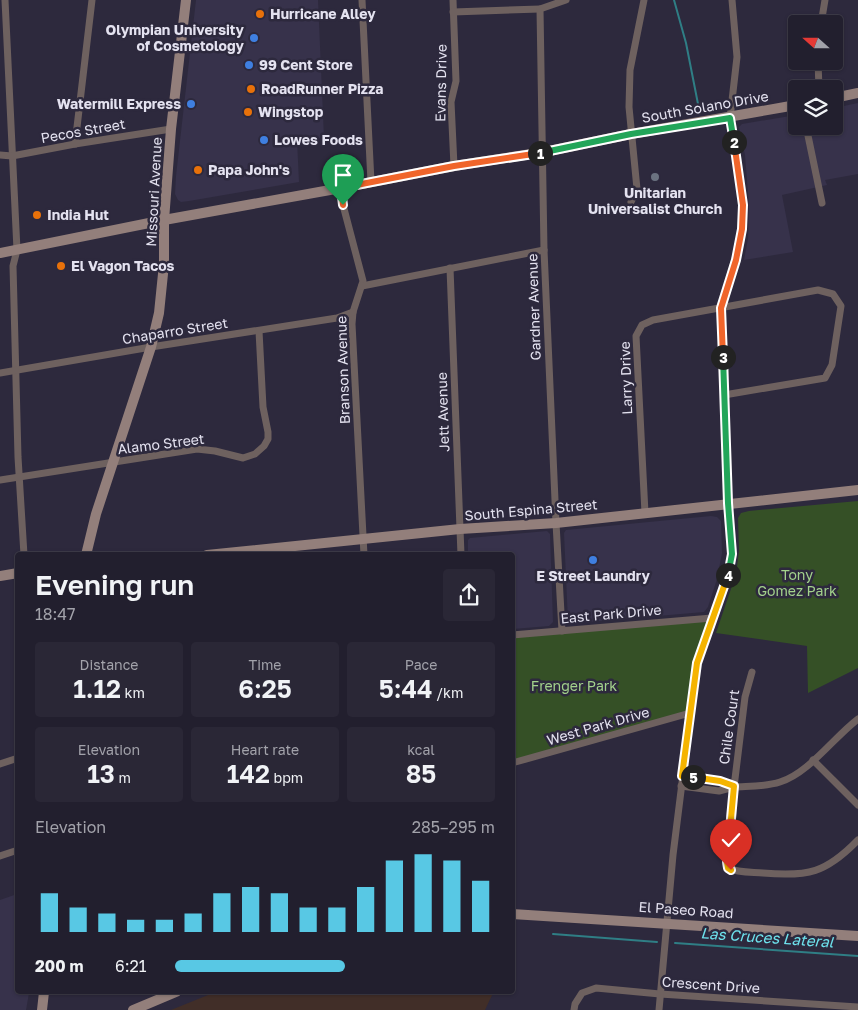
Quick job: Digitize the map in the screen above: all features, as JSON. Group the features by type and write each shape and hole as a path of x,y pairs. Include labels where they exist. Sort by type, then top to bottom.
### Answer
{"street":[{"path":"5,0 17,250 13,266 19,478 24,552"},
{"path":"75,144 92,0"},
{"name":"Missouri Avenue","path":"87,552 96,514 151,347 159,313 163,285 164,220 171,129 186,0"},
{"path":"362,0 371,182"},
{"name":"Evans Drive","path":"453,0 456,81 451,102 454,166"},
{"path":"454,12 540,9 566,0"},
{"path":"631,202 637,189 629,107 630,70 644,0"},
{"path":"658,1010 682,776 697,663 726,583 732,554 728,503 721,308 742,229 743,205 730,118 737,57 732,0"},
{"path":"823,15 825,0"},
{"name":"Gardner Avenue","path":"540,9 544,152 544,250 562,631"},
{"path":"843,96 858,93"},
{"name":"South Solano Drive","path":"0,253 164,220 454,166 544,152 631,134 788,107"},
{"name":"Pecos Street","path":"0,155 12,156 171,129"},
{"path":"808,135 822,204"},
{"name":"Branson Avenue","path":"341,188 343,205 362,275 362,286 352,312 364,552"},
{"path":"362,286 544,250"},
{"name":"Jett Avenue","path":"450,268 461,552"},
{"name":"Larry Drive","path":"645,513 636,336 642,325 653,320 818,290 833,294 841,306 832,365 825,378 724,395"},
{"name":"Chaparro Street","path":"0,374 151,347 337,318 352,312"},
{"name":"Alamo Street","path":"0,480 197,449 214,450 243,458 249,457 260,450 268,439 263,407 259,331"},
{"name":"South Espina Street","path":"274,552 363,539 460,529 556,523 858,490"},
{"path":"0,576 15,574"},
{"name":"East Park Drive","path":"515,635 712,618"},
{"name":"Chile Court","path":"752,672 745,697 734,786 728,868 737,871 785,875 813,872 832,864 858,840"},
{"name":"West Park Drive","path":"515,762 690,713"},
{"path":"681,786 720,791 734,786 767,785 782,782 798,774 844,729 858,719"},
{"path":"0,764 15,759"},
{"path":"813,760 858,805"},
{"path":"682,776 720,781 734,786"},
{"path":"0,856 15,851"},
{"name":"El Paseo Road","path":"515,914 858,936"},
{"name":"Crescent Drive","path":"574,1010 575,1004 582,993 596,988 830,1008 858,1008"},
{"path":"42,1010 44,994"},
{"path":"134,1010 171,994"}],"shaded area":[{"path":"196,0 318,0 324,138 297,140 299,182 189,201 181,202 178,200 175,194 176,176"},
{"path":"858,103 858,174 825,180 827,185 782,195 793,252 744,260 748,239 749,206 745,155 739,127 742,124 788,116 788,135 843,135 843,106"},
{"path":"711,516 717,517 721,521 722,553 717,579 708,607 704,612 576,623 568,621 564,533 566,530"},
{"path":"547,531 550,534 553,622 549,626 515,629 515,552 468,552 468,540 470,538"},
{"path":"15,895 15,994 29,994 26,1010 0,1010 0,900"},
{"path":"211,994 493,994 485,1010 171,1010"}],"green space":[{"name":"Tony Gomez Park","path":"858,501 858,668 808,693 807,646 716,633 736,574 739,551 738,518 741,513 749,511"},
{"name":"Frenger Park","path":"712,618 697,663 690,713 515,761 515,634"}],"waterway":[{"path":"674,0 686,43 699,109"},
{"name":"Las Cruces Lateral","path":"553,934 657,942"},
{"name":"Las Cruces Lateral","path":"675,943 858,956"}],"place":[{"name":"Hurricane Alley","path":"260,14"},
{"name":"Olympian University of Cosmetology","path":"254,38"},
{"name":"99 Cent Store","path":"249,65"},
{"name":"RoadRunner Pizza","path":"251,89"},
{"name":"Watermill Express","path":"191,104"},
{"name":"Wingstop","path":"248,112"},
{"name":"Lowes Foods","path":"264,140"},
{"name":"Papa John's","path":"198,170"},
{"name":"Unitarian Universalist Church","path":"655,177"},
{"name":"India Hut","path":"37,215"},
{"name":"El Vagon Tacos","path":"61,266"},
{"name":"E Street Laundry","path":"593,560"}],"route":[{"path":"343,205 341,188 454,166 544,152 631,134 730,118 743,205 742,229 736,260 721,308 728,503 732,554 726,583 697,663 682,776 720,781 734,786 727,862 727,866 731,870"}]}
